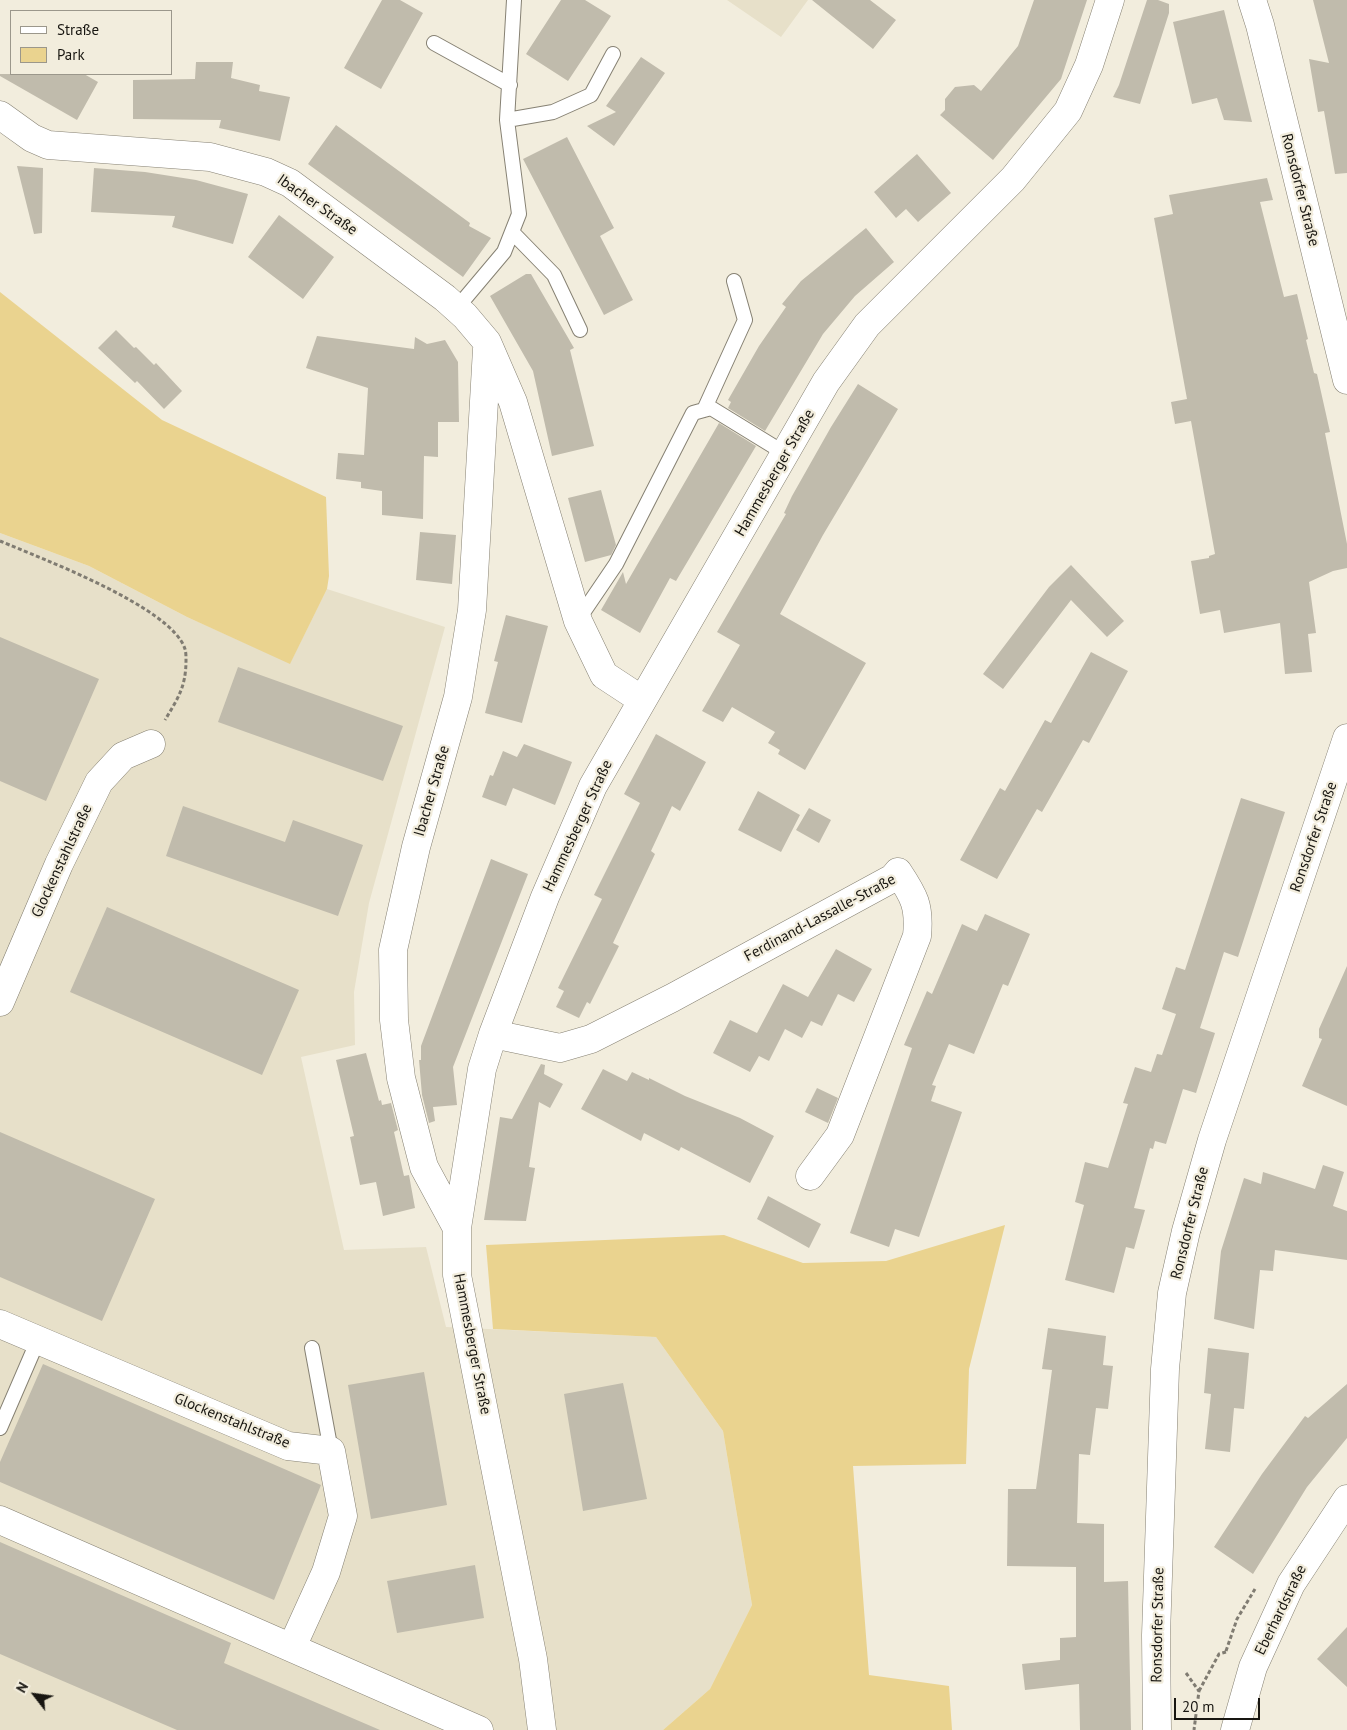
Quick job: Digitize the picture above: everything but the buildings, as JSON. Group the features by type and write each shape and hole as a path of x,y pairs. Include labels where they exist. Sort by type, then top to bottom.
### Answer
{"street":[{"name":"Hammesberger Straße","path":"542,1730 531,1650 457,1275 457,1228 475,1105 492,1034 546,897 593,786 826,382 868,324 1013,180 1068,110 1090,65 1110,0"},
{"name":"Ronsdorfer Straße","path":"1252,0 1260,25 1347,380"},
{"name":"Ibacher Straße","path":"0,115 32,138 48,145 210,157 266,172 290,183 456,309 487,342 513,402 578,621 604,675 642,700"},
{"name":"Ibacher Straße","path":"457,1228 424,1167 401,1078 394,1020 393,950 416,848 458,697 468,642 472,610 487,342"},
{"name":"Ronsdorfer Straße","path":"1157,1730 1156,1634 1165,1369 1172,1293 1186,1231 1212,1140 1347,738"},
{"name":"Glockenstahlstraße","path":"0,1002 98,782 123,756 151,744"},
{"name":"Ferdinand-Lassalle-Straße","path":"492,1034 560,1048 591,1039 672,998 816,920 893,878 898,872 915,898 919,918 917,936 840,1135 810,1176"},
{"name":"Glockenstahlstraße","path":"0,1324 288,1446 331,1451"},
{"path":"292,1647 326,1572 343,1516 331,1451"},
{"name":"Eberhardstraße","path":"1235,1730 1253,1667 1283,1600 1314,1546 1347,1499"},
{"path":"0,1520 479,1730"}],"lane":[{"path":"456,309 504,252 519,214 507,120 514,0"},
{"path":"434,43 510,85"},
{"path":"507,120 553,112 591,95 614,54"},
{"path":"512,232 554,275 580,330"},
{"path":"704,410 745,320 734,281"},
{"path":"578,621 616,564 693,413 711,408 786,454"},
{"path":"0,1428 38,1340"},
{"path":"312,1348 331,1451"}],"path":[{"path":"0,541 114,590 152,614 174,633 186,649 186,675 182,690 151,744"},
{"path":"1199,1691 1219,1654 1226,1652"}],"shaded area":[{"path":"727,0 808,0 781,37"},
{"path":"0,533 89,566 187,617 290,663 327,589 445,627 369,903 354,992 355,1045 301,1057 344,1250 426,1247 446,1327 656,1337 723,1431 752,1605 710,1689 663,1730 0,1730"}],"green space":[{"path":"0,292 162,420 326,497 329,576 327,589 290,664 187,617 89,566 0,533"},
{"path":"1005,1225 969,1369 966,1464 853,1466 869,1675 949,1686 952,1730 663,1730 710,1689 752,1605 723,1431 656,1337 493,1329 486,1245 724,1235 803,1263 886,1261"}]}
